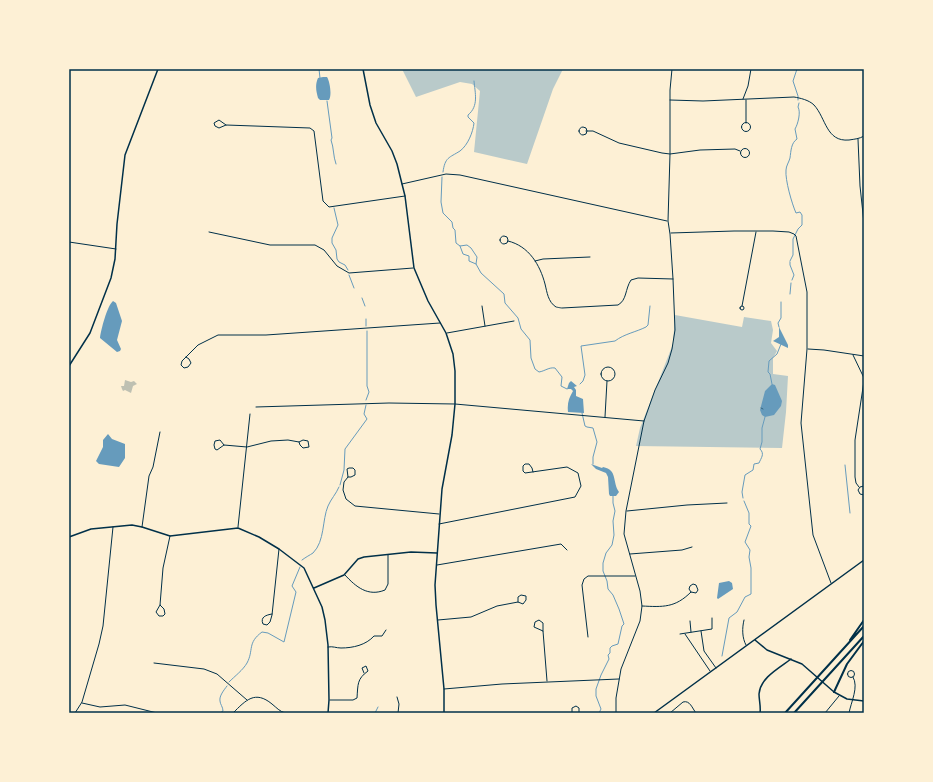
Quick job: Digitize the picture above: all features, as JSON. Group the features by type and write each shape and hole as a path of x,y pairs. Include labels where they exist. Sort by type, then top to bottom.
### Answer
{"highway":[{"path":"843,649 864,620"},
{"path":"785,713 864,626"},
{"path":"794,713 864,636"},
{"path":"834,692 847,664 864,641"}],"main road":[{"path":"69,366 90,333 111,278 116,249 117,224 125,155 158,69"},
{"path":"363,69 370,105 376,123 392,151 406,196 414,268 428,301 446,333 453,354 455,370 455,404 452,435 439,514 435,591 444,689 444,713"},
{"path":"69,537 91,529 132,525 170,536 238,528 259,537 279,549 304,568 314,588 325,620 328,647 328,713"},
{"path":"314,588 344,575 358,559 364,557 411,552 437,553"},
{"path":"654,713 831,583 864,561"},
{"path":"755,640 767,650 802,664 839,696 864,702"},
{"path":"760,713 759,692 763,683 768,677 791,659"}],"street":[{"path":"616,713 616,698 624,661 640,621 642,606 640,591 624,534 626,511 644,421 655,390 668,363 672,350 675,323 668,221 672,69"},
{"path":"743,100 748,86 751,69"},
{"path":"670,100 743,100 783,96 798,98 813,104 829,131 837,138 843,140 858,139 864,136"},
{"path":"746,99 746,123 743,124 742,127 743,130 750,130 751,127 746,123"},
{"path":"226,125 219,120 214,123 215,126 219,128 226,125 310,128 314,132 322,201 329,206 406,196"},
{"path":"586,131 593,131 619,144 651,152 670,154 700,150 735,149 740,151"},
{"path":"858,139 860,186 864,223"},
{"path":"743,148 746,148 749,151 749,154 746,157 743,157 740,155 740,151 743,148"},
{"path":"402,184 446,174 460,175 668,221"},
{"path":"670,234 734,231 784,231 795,234 807,292 807,349 801,423 813,535 831,583"},
{"path":"742,306 756,231"},
{"path":"209,232 270,245 315,245 324,250 337,266 349,273 414,268"},
{"path":"508,241 506,244 503,244 500,240 502,236 505,236 508,238 508,241 521,246 535,261 541,273 549,299 556,307 618,305 625,299 627,285 631,280 638,278 673,279"},
{"path":"69,242 116,249"},
{"path":"535,261 544,259 590,257"},
{"path":"482,306 485,326"},
{"path":"446,333 514,321"},
{"path":"186,357 191,363 188,368 184,368 181,362 186,357 198,345 218,335 311,333 440,323"},
{"path":"807,349 864,356"},
{"path":"853,354 864,378"},
{"path":"608,366 614,370 615,374 612,380 607,381 603,379 600,373 608,366"},
{"path":"605,418 607,381"},
{"path":"864,381 855,440 855,477 856,483 859,487 859,492 864,495"},
{"path":"256,407 389,403 455,404 644,421"},
{"path":"238,528 250,414"},
{"path":"142,527 149,476 152,471 160,432"},
{"path":"224,445 218,450 215,449 214,445 215,441 218,440 224,445 247,447 271,441 288,440 299,442 303,440 308,441 309,447 303,448 299,442"},
{"path":"439,524 575,497 581,486 578,473 567,467 533,472 524,473 523,466 525,464 529,464 533,472"},
{"path":"348,477 349,468 353,468 355,470 355,475 348,477 344,482 343,490 346,499 355,506 439,514"},
{"path":"859,487 864,486"},
{"path":"626,511 727,503"},
{"path":"75,713 82,702 103,626 113,527"},
{"path":"160,605 165,614 159,616 156,612 160,605 162,568 170,536"},
{"path":"436,566 561,544 567,550"},
{"path":"630,554 682,550 692,547"},
{"path":"272,614 267,614 263,618 263,624 269,624 272,614 279,549"},
{"path":"344,575 355,586 362,590 376,593 385,590 388,584 388,555"},
{"path":"588,637 582,585 584,579 588,576 595,575 603,577 636,576"},
{"path":"642,606 670,606 680,601 691,592 694,593 697,591 698,588 696,585 693,584 690,586 689,590 691,592"},
{"path":"438,620 471,617 497,606 518,602 521,604 525,602 526,596 521,595 518,597 518,602"},
{"path":"680,634 712,629 712,618"},
{"path":"543,631 534,627 535,622 539,620 543,623 547,682"},
{"path":"744,620 743,632 746,646"},
{"path":"690,621 691,633"},
{"path":"328,647 355,647 367,642 374,636 382,636 386,630"},
{"path":"701,631 704,651 716,668"},
{"path":"685,634 711,672"},
{"path":"154,663 210,670 217,674 247,700"},
{"path":"329,700 353,700 357,698 358,681 364,673"},
{"path":"849,713 851,700 855,690 855,680 853,676"},
{"path":"444,689 502,684 620,679"},
{"path":"825,713 839,696"},
{"path":"233,713 252,697 260,697 270,702 278,712 285,713"},
{"path":"397,697 399,704 398,713"},
{"path":"670,713 686,701 689,702 696,713"},
{"path":"82,702 100,707 125,705 157,713"},
{"path":"572,713 572,708 576,706 579,708 579,713"}],"shaded area":[{"path":"402,69 563,69 553,89 527,164 474,152 480,91 472,84 460,82 416,97"},
{"path":"675,315 742,327 744,317 771,321 773,330 771,343 777,351 773,358 773,374 788,376 782,448 636,446 640,428 673,344"}],"water":[{"path":"327,77 329,82 329,100 320,100 317,95 316,88 318,78"},
{"path":"113,301 116,303 122,321 117,340 121,349 117,352 100,338 103,324"},
{"path":"779,327 788,348 773,341 779,337"},
{"path":"571,381 577,386 574,387 576,390 576,396 583,399 584,413 568,412 570,396 573,391 571,389 567,389"},
{"path":"772,384 775,385 782,401 781,406 774,415 765,417 762,415 760,410 765,391"},
{"path":"108,434 112,439 125,444 125,458 119,467 99,464 96,461 103,447 103,440"},
{"path":"591,464 611,471 619,492 616,496 610,496 609,494 608,477 606,473 596,469"},
{"path":"729,581 732,583 733,589 718,599 719,583"}],"building":[{"path":"125,380 131,382 134,381 137,384 133,386 131,393 125,390 123,391 122,389 121,386 124,386"}],"waterway":[{"path":"319,69 320,78"},
{"path":"797,69 793,81 798,100"},
{"path":"443,172 446,161 463,148 468,142 473,130 474,123 468,115 474,108 475,103 474,81"},
{"path":"327,101 331,140 336,164"},
{"path":"790,261 793,255 793,239 798,229 802,225 802,215 800,212 796,213 794,209 786,174 786,168 792,147 797,139 795,129 799,118 799,103"},
{"path":"442,177 441,202 443,213 452,222 455,230 456,243 460,246 467,245 471,248 477,257 476,264 481,273 504,294 505,303 518,318 521,329 530,340 531,358 535,369 539,372 555,368 562,377 561,386 567,389"},
{"path":"334,208 338,225 332,238 332,243 336,250 337,259 345,265 348,270"},
{"path":"460,246 463,254 469,256 469,261 476,264"},
{"path":"790,262 794,275 792,280"},
{"path":"349,275 354,288"},
{"path":"790,294 791,283"},
{"path":"362,298 365,306"},
{"path":"779,327 778,323 781,318 781,302"},
{"path":"580,384 585,375 581,346 615,341 646,327 648,325 650,306"},
{"path":"366,319 366,326"},
{"path":"366,400 369,392 367,386 367,331"},
{"path":"772,384 770,374 768,372 769,361 777,354 781,344"},
{"path":"340,485 344,470 345,449 367,419 364,414 366,405"},
{"path":"582,413 585,426 593,428 597,442 593,457 593,464"},
{"path":"743,498 742,492 745,475 753,470 754,464 759,463 762,456 760,449 762,442 762,428 765,417"},
{"path":"845,465 850,513"},
{"path":"302,560 313,553 320,543 328,506 339,487"},
{"path":"599,713 601,709 596,696 596,689 609,659 608,655 610,653 610,648 618,644 622,626 624,624 613,595 608,589 603,571 603,563 606,553 612,545 614,535 613,521 615,511 613,495"},
{"path":"722,656 729,618 737,612 745,597 751,594 750,550 745,542 751,526 749,524 749,513 744,501"},
{"path":"229,682 247,663 254,640 262,632 268,633 284,642 296,592 292,586 300,567"},
{"path":"220,713 223,711 220,697 227,686"},
{"path":"375,713 378,707"}]}
